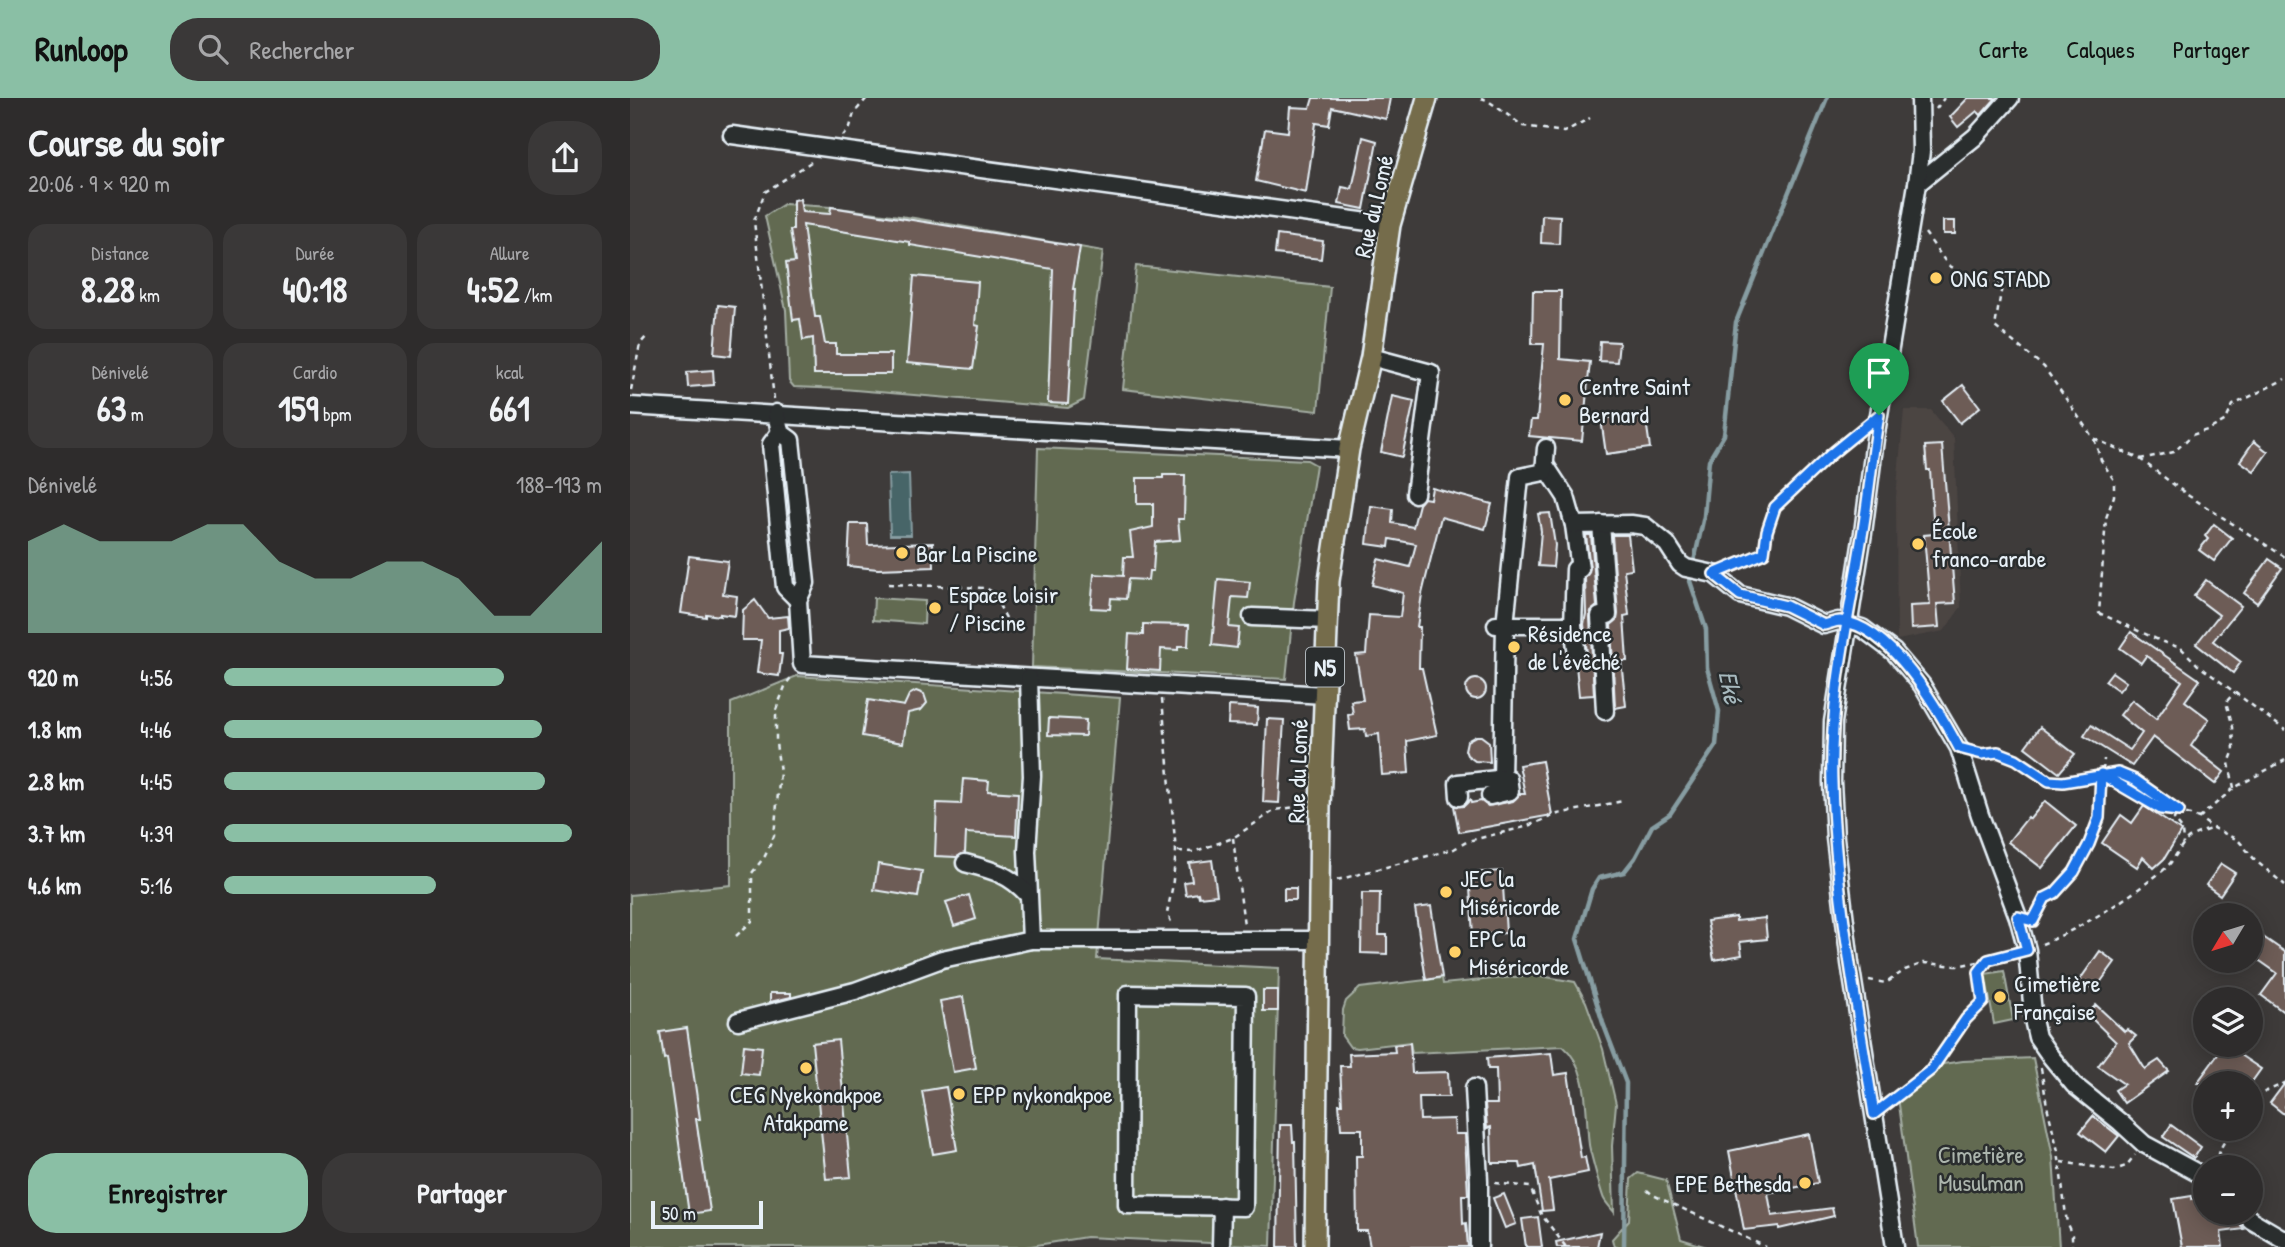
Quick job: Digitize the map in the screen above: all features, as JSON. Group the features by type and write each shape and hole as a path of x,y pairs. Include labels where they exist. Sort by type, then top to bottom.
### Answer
{"main road":[{"name":"Rue du Lomé","path":"1315,1247 1320,805 1329,580 1349,449 1371,357 1390,225 1427,98"}],"street":[{"path":"1895,1247 1852,976 1835,838 1833,722 1917,184 1921,151 1920,98"},
{"path":"1917,184 1975,137 2010,98"},
{"path":"732,135 1390,225"},
{"path":"1371,357 1431,373 1415,494"},
{"path":"630,406 1349,449"},
{"path":"776,413 780,432 771,444 785,587 798,600 802,664 1324,695"},
{"path":"1502,779 1500,625 1520,477 1544,472 1546,448"},
{"path":"1545,465 1566,497 1574,525 1580,569 1575,569 1573,625 1577,655"},
{"path":"1601,524 1608,615 1600,616 1605,711"},
{"path":"1574,525 1645,526 1667,544 1679,564 1686,568 1714,574 1740,595 1786,606 1824,625 1838,621 1862,628 1894,652 1922,685 1959,748 2027,950 2037,1037 2074,1085 2144,1144 2193,1171"},
{"path":"1252,617 1328,620"},
{"path":"1500,625 1573,625"},
{"path":"1029,678 1032,776 1027,851 1031,940"},
{"path":"1459,797 1458,783 1508,778 1510,791 1490,796"},
{"path":"965,863 1014,880 1028,895"},
{"path":"738,1021 855,991 942,960 1031,940 1319,940"},
{"path":"1128,994 1246,996 1244,1207 1222,1206 1126,1205 1128,994"},
{"path":"1474,1088 1479,1247"},
{"path":"1221,1247 1222,1206"},
{"path":"2260,1225 2285,1240"}],"path":[{"path":"776,413 754,221 765,192 838,142 850,127 854,113 867,98"},
{"path":"1481,98 1523,126 1563,132 1590,118"},
{"path":"1912,216 1948,264 1966,275 2002,286 1995,327 2044,367 2093,438 2101,460 2115,480 2106,518 2099,613 2181,648 2198,665 2285,730"},
{"path":"630,397 640,344 647,336"},
{"path":"2140,459 2174,452 2192,435 2227,420 2233,405 2285,379"},
{"path":"1714,574 1764,553 1767,531 1775,507 1830,455 1879,415"},
{"path":"2093,438 2140,459 2189,496 2285,557"},
{"path":"887,584 986,588 992,592 1013,631"},
{"path":"736,936 752,921 752,873 765,856 774,836 780,772 776,743 776,710 786,684 802,664"},
{"path":"1161,686 1176,851 1167,913 1179,939"},
{"path":"2234,788 2229,763 2234,750 2233,727 2226,702 2235,691"},
{"path":"1959,748 1982,754 1998,752 2016,759 2049,781 2063,782 2118,773 2135,780 2179,811"},
{"path":"2018,917 2033,921 2045,898 2055,893 2074,872 2099,818 2104,759"},
{"path":"2199,818 2234,788 2285,760"},
{"path":"2101,774 2161,809 2179,811 2199,818 2238,840 2256,861 2285,885"},
{"path":"1319,885 1454,849 1468,841 1525,827 1558,814 1623,801"},
{"path":"1176,851 1193,852 1233,838 1275,810 1320,805"},
{"path":"2179,811 2174,819 2182,829 2183,844"},
{"path":"1852,976 1885,983 1905,970 1924,963 1957,966 2027,950 2073,931 2129,897 2165,869 2193,835 2213,828"},
{"path":"1233,838 1247,939"},
{"path":"1874,1114 1931,1070 1966,1019 1983,1002 1979,972 1988,960"},
{"path":"2040,1065 2060,1162 2072,1247"},
{"path":"2263,1094 2284,1083 2285,1078"},
{"path":"2060,1162 2114,1170 2126,1166 2144,1144"},
{"path":"1479,1181 1530,1187 1541,1214 1566,1247"},
{"path":"1647,1190 1766,1247"}],"shaded area":[{"path":"1904,410 1931,410 1954,438 1961,607 1944,631 1897,640 1896,497"}],"green space":[{"path":"784,204 914,218 1103,251 1084,400 1068,408 794,387 789,381 786,310 765,216"},
{"path":"1136,266 1330,287 1318,411 1123,389"},
{"path":"1038,448 1307,460 1316,465 1294,602 1286,679 1032,667"},
{"path":"874,598 925,601 924,624 873,620"},
{"path":"797,676 1120,698 1097,959 1279,968 1271,1246 1086,1237 1025,1247 630,1247 630,895 731,885 731,703"},
{"path":"2004,971 2013,1020 1994,1024 1985,974"},
{"path":"1535,975 1575,982 1586,1002 1603,1049 1616,1104 1612,1146 1614,1212 1603,1196 1590,1149 1582,1079 1572,1056 1563,1046 1412,1053 1410,1042 1358,1048 1350,1047 1342,1036 1346,1001 1360,988 1442,978 1443,984"},
{"name":"Cimetière Musulman","path":"2033,1058 2053,1157 2059,1247 1918,1247 1898,1097 1943,1064"},
{"path":"1638,1173 1666,1180 1681,1239 1707,1247 1614,1247 1612,1239 1629,1220 1631,1179"}],"water":[{"path":"909,474 911,535 890,535 888,475"}],"building":[{"path":"1313,98 1390,98 1386,119 1332,107 1329,125 1316,123 1306,193 1256,181 1265,129 1288,132 1290,107 1310,108"},
{"path":"1968,98 1996,98 1981,115 1977,111 1958,127 1950,117"},
{"path":"1363,137 1377,141 1364,209 1339,204 1342,187 1352,189"},
{"path":"800,199 802,212 830,214 831,207 1080,247 1073,289 1068,404 1048,403 1053,269 803,225 815,317 820,317 825,344 836,344 836,354 891,354 891,374 814,374 813,338 803,340 800,319 793,320 786,263 795,262 790,230 793,230 793,200"},
{"path":"1542,215 1560,216 1559,244 1541,243"},
{"path":"1943,221 1955,221 1955,234 1943,234"},
{"path":"1277,235 1323,241 1321,259 1275,254"},
{"path":"914,276 978,282 975,325 979,326 973,369 907,363"},
{"path":"1533,291 1561,291 1560,359 1590,362 1582,441 1529,436 1531,420 1537,420 1544,344 1532,344"},
{"path":"718,305 735,307 731,356 714,354"},
{"path":"1600,341 1619,342 1617,362 1599,361"},
{"path":"713,370 714,385 688,387 687,372"},
{"path":"1963,385 1980,407 1960,423 1943,401"},
{"path":"1392,396 1414,401 1402,457 1381,452"},
{"path":"1645,413 1650,448 1606,454 1601,419"},
{"path":"2254,441 2268,452 2254,471 2240,461"},
{"path":"1942,445 1955,603 1937,604 1939,627 1911,629 1910,606 1930,605 1924,535 1934,534 1930,470 1927,470 1925,446"},
{"path":"1163,475 1185,475 1184,519 1178,519 1180,540 1155,542 1153,571 1149,571 1148,580 1128,579 1126,599 1111,598 1110,609 1091,608 1094,574 1123,576 1124,557 1133,557 1130,532 1153,527 1153,504 1137,504 1137,478 1163,478"},
{"path":"1432,488 1492,504 1485,529 1441,517 1422,594 1417,627 1420,627 1419,668 1422,668 1437,735 1407,741 1409,773 1382,775 1379,734 1366,736 1365,729 1350,730 1348,715 1353,714 1351,701 1363,700 1356,655 1366,654 1369,615 1400,617 1403,593 1372,585 1378,559 1410,567 1416,544 1390,539 1389,547 1367,544 1371,506 1393,509 1392,523 1413,527 1419,504 1424,498 1430,499"},
{"path":"1550,513 1555,545 1553,567 1538,566 1541,531 1538,514"},
{"path":"850,524 867,524 868,545 933,543 934,567 878,569 848,566"},
{"path":"2214,524 2232,538 2214,561 2199,550 2208,539 2205,536"},
{"path":"1586,535 1591,535 1597,606 1591,611 1590,617 1594,695 1579,696 1576,665 1584,663 1587,654 1584,624 1585,578 1590,568"},
{"path":"1612,535 1628,535 1632,569 1624,570 1629,615 1624,616 1627,661 1621,661 1626,706 1615,708 1611,625 1617,620 1618,614"},
{"path":"689,556 728,561 723,594 737,596 735,616 706,614 706,617 681,613"},
{"path":"2269,559 2282,568 2257,603 2244,593"},
{"path":"1218,579 1250,582 1248,598 1232,597 1229,627 1239,628 1237,648 1212,645"},
{"path":"2206,580 2241,606 2213,641 2241,662 2233,673 2196,644 2219,615 2194,596"},
{"path":"755,600 768,618 788,616 789,628 779,630 779,654 782,654 779,676 757,673 761,640 742,640 743,610"},
{"path":"1143,624 1189,625 1188,646 1178,646 1178,650 1161,649 1160,671 1127,669 1129,634 1143,635"},
{"path":"2131,632 2200,680 2185,701 2209,719 2191,746 2224,772 2215,784 2153,737 2132,766 2084,736 2091,725 2130,750 2142,733 2120,715 2132,700 2156,719 2182,681 2146,656 2141,663 2120,648"},
{"path":"2112,672 2126,682 2119,691 2105,681"},
{"path":"1476,679 1483,682 1486,689 1483,696 1476,699 1469,696 1466,689 1469,682"},
{"path":"916,691 924,694 927,703 921,710 908,713 903,743 862,736 868,700 904,706 909,695"},
{"path":"1229,706 1258,708 1257,725 1228,724"},
{"path":"1049,718 1086,720 1085,736 1048,735"},
{"path":"1267,719 1284,720 1279,803 1263,802"},
{"path":"2040,727 2075,754 2059,773 2025,747"},
{"path":"1476,736 1489,742 1490,762 1475,761 1467,755 1467,741"},
{"path":"1542,761 1552,815 1459,832 1454,806 1464,806 1470,800 1471,803 1481,801 1488,806 1513,801 1520,794 1525,794 1519,765"},
{"path":"963,779 989,781 988,791 1018,793 1016,836 966,833 965,853 957,857 935,856 937,803 961,804"},
{"path":"2045,801 2076,826 2042,868 2008,842"},
{"path":"2144,806 2181,831 2164,859 2154,868 2143,857 2137,867 2102,843 2121,815 2132,823"},
{"path":"1212,860 1217,895 1186,895 1184,882 1192,881 1189,863"},
{"path":"878,864 922,871 918,897 874,890"},
{"path":"2221,864 2235,873 2220,895 2206,885"},
{"path":"1502,871 1506,933 1473,935 1469,873"},
{"path":"1284,888 1296,888 1296,900 1284,900"},
{"path":"1362,893 1380,893 1379,935 1387,935 1387,954 1361,953"},
{"path":"969,895 976,919 954,926 946,902"},
{"path":"1431,906 1442,977 1426,980 1415,908"},
{"path":"1736,917 1736,921 1765,918 1767,939 1740,942 1742,955 1714,960 1707,921"},
{"path":"2263,937 2285,952 2285,1013 2263,996 2263,992 2277,973 2263,963"},
{"path":"2100,951 2115,962 2094,991 2079,981"},
{"path":"1263,990 1278,990 1278,1011 1263,1011"},
{"path":"770,993 791,993 791,997 770,1002"},
{"path":"963,997 976,1068 953,1072 940,1001"},
{"path":"2096,1005 2125,1032 2127,1029 2136,1036 2129,1043 2145,1069 2159,1060 2169,1071 2124,1103 2115,1090 2124,1084 2098,1066 2116,1042 2087,1014"},
{"path":"687,1028 700,1119 696,1119 710,1211 689,1214 667,1058 664,1059 660,1032"},
{"path":"838,1040 851,1177 826,1179 812,1043"},
{"path":"1410,1043 1412,1073 1448,1072 1449,1097 1419,1097 1420,1120 1454,1119 1455,1134 1465,1134 1468,1195 1462,1195 1463,1224 1466,1223 1468,1247 1370,1247 1367,1231 1357,1231 1356,1156 1362,1156 1362,1129 1341,1129 1340,1066 1350,1066 1349,1054 1395,1052 1394,1045"},
{"path":"744,1045 762,1047 759,1075 741,1073"},
{"path":"1551,1053 1554,1075 1568,1073 1581,1158 1585,1157 1588,1172 1549,1180 1553,1210 1542,1211 1535,1165 1521,1168 1520,1163 1492,1163 1491,1127 1487,1128 1485,1104 1497,1104 1496,1069 1488,1069 1487,1058"},
{"path":"2216,1057 2243,1057 2261,1069 2260,1071 2206,1071"},
{"path":"2285,1083 2285,1115 2270,1103"},
{"path":"946,1087 957,1150 933,1154 922,1091"},
{"path":"2093,1116 2119,1136 2106,1152 2080,1132"},
{"path":"1280,1125 1292,1125 1295,1142 1297,1247 1278,1247"},
{"path":"2171,1125 2201,1147 2193,1157 2163,1137"},
{"path":"1809,1134 1818,1183 1768,1193 1772,1216 1832,1208 1834,1216 1779,1229 1779,1226 1744,1230 1729,1151"},
{"path":"1504,1194 1516,1224 1505,1228 1493,1198"},
{"path":"2192,1196 2193,1225 2241,1225 2244,1229 2221,1232 2223,1247 2182,1247 2173,1199"},
{"path":"1538,1217 1542,1247 1526,1247 1522,1219"},
{"path":"1600,1232 1597,1247 1557,1247 1556,1242"}],"waterway":[{"name":"Eké","path":"1693,566 1704,516 1709,460 1724,435 1736,322 1827,98"},
{"name":"Eké","path":"1624,1247 1626,1083 1603,1023 1577,939 1592,889 1599,878 1624,872 1635,858 1652,826 1670,814 1716,745 1719,711 1707,668 1706,629 1690,581 1691,574"}],"place":[{"name":"ONG STADD","path":"1936,278"},
{"name":"Centre Saint Bernard","path":"1565,400"},
{"name":"École franco-arabe","path":"1918,544"},
{"name":"Bar La Piscine","path":"902,553"},
{"name":"Espace loisir / Piscine","path":"935,608"},
{"name":"Résidence de l'évêché","path":"1514,647"},
{"name":"JEC la Miséricorde","path":"1446,892"},
{"name":"EPC la Miséricorde","path":"1455,952"},
{"name":"Cimetière Française","path":"2000,997"},
{"name":"CEG Nyekonakpoe Atakpame","path":"806,1068"},
{"name":"EPP nykonakpoe","path":"959,1094"},
{"name":"EPE Bethesda","path":"1805,1183"}],"route":[{"path":"1879,415 1830,455 1775,507 1767,531 1764,553 1714,574 1740,595 1786,606 1824,625 1838,621 1847,624 1862,628 1894,652 1922,685 1959,748 1982,754 1998,752 2016,759 2049,781 2063,782 2101,774 2118,773 2135,780 2179,811 2161,809 2101,774 2099,818 2074,872 2055,893 2045,898 2033,921 2018,917 2027,950 1988,960 1979,972 1983,1002 1943,1049 1931,1070 1874,1114 1850,963 1835,838 1832,782 1833,722 1847,624 1863,533 1879,415"}]}
